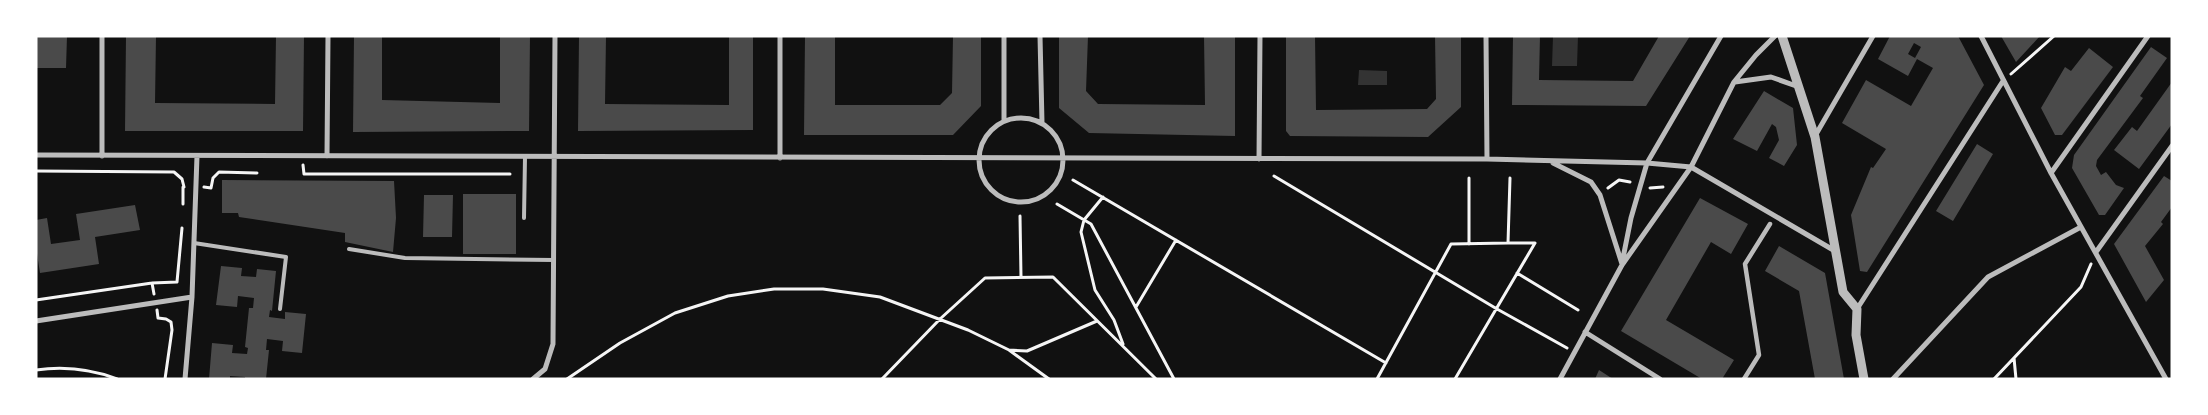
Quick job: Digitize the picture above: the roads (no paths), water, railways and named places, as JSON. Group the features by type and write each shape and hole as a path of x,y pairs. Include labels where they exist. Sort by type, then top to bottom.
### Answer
{"street":[{"path":"102,36 102,156"},
{"path":"327,156 328,36"},
{"path":"533,379 545,369 553,344 555,36"},
{"path":"780,36 780,158"},
{"path":"1004,36 1004,120"},
{"path":"1040,36 1042,123"},
{"path":"1259,159 1260,36"},
{"path":"1486,36 1487,159"},
{"path":"1622,265 1631,218 1647,164 1721,36"},
{"path":"1560,379 1622,265 1691,167 1734,82 1756,55 1775,36"},
{"path":"1782,36 1815,137 1843,292 1857,309"},
{"path":"1815,137 1873,36"},
{"path":"1981,36 2051,173 2166,379"},
{"path":"2051,173 2148,36"},
{"path":"1734,82 1770,77 1799,87"},
{"path":"1864,379 1856,335 1857,309 2003,81"},
{"path":"1017,117 1030,118 1042,123 1058,138 1062,149 1064,160 1062,173 1056,185 1046,195 1034,201 1020,202 1007,200 995,194 986,184 980,172 978,158 980,146 986,136 1004,120 1017,117"},
{"path":"2096,252 2172,146"},
{"path":"36,156 978,158 1064,160 1487,159 1647,164 1691,167 1835,252"},
{"path":"185,379 192,297 197,156"},
{"path":"1548,161 1591,182 1600,195 1622,265"},
{"path":"1744,379 1758,355 1745,264 1770,224"},
{"path":"1893,379 1988,277 2081,227"},
{"path":"36,321 192,297"},
{"path":"1585,332 1660,379"}],"lane":[{"path":"524,218 525,157"},
{"path":"194,243 286,257 280,310"},
{"path":"349,249 405,258 554,260"}]}
